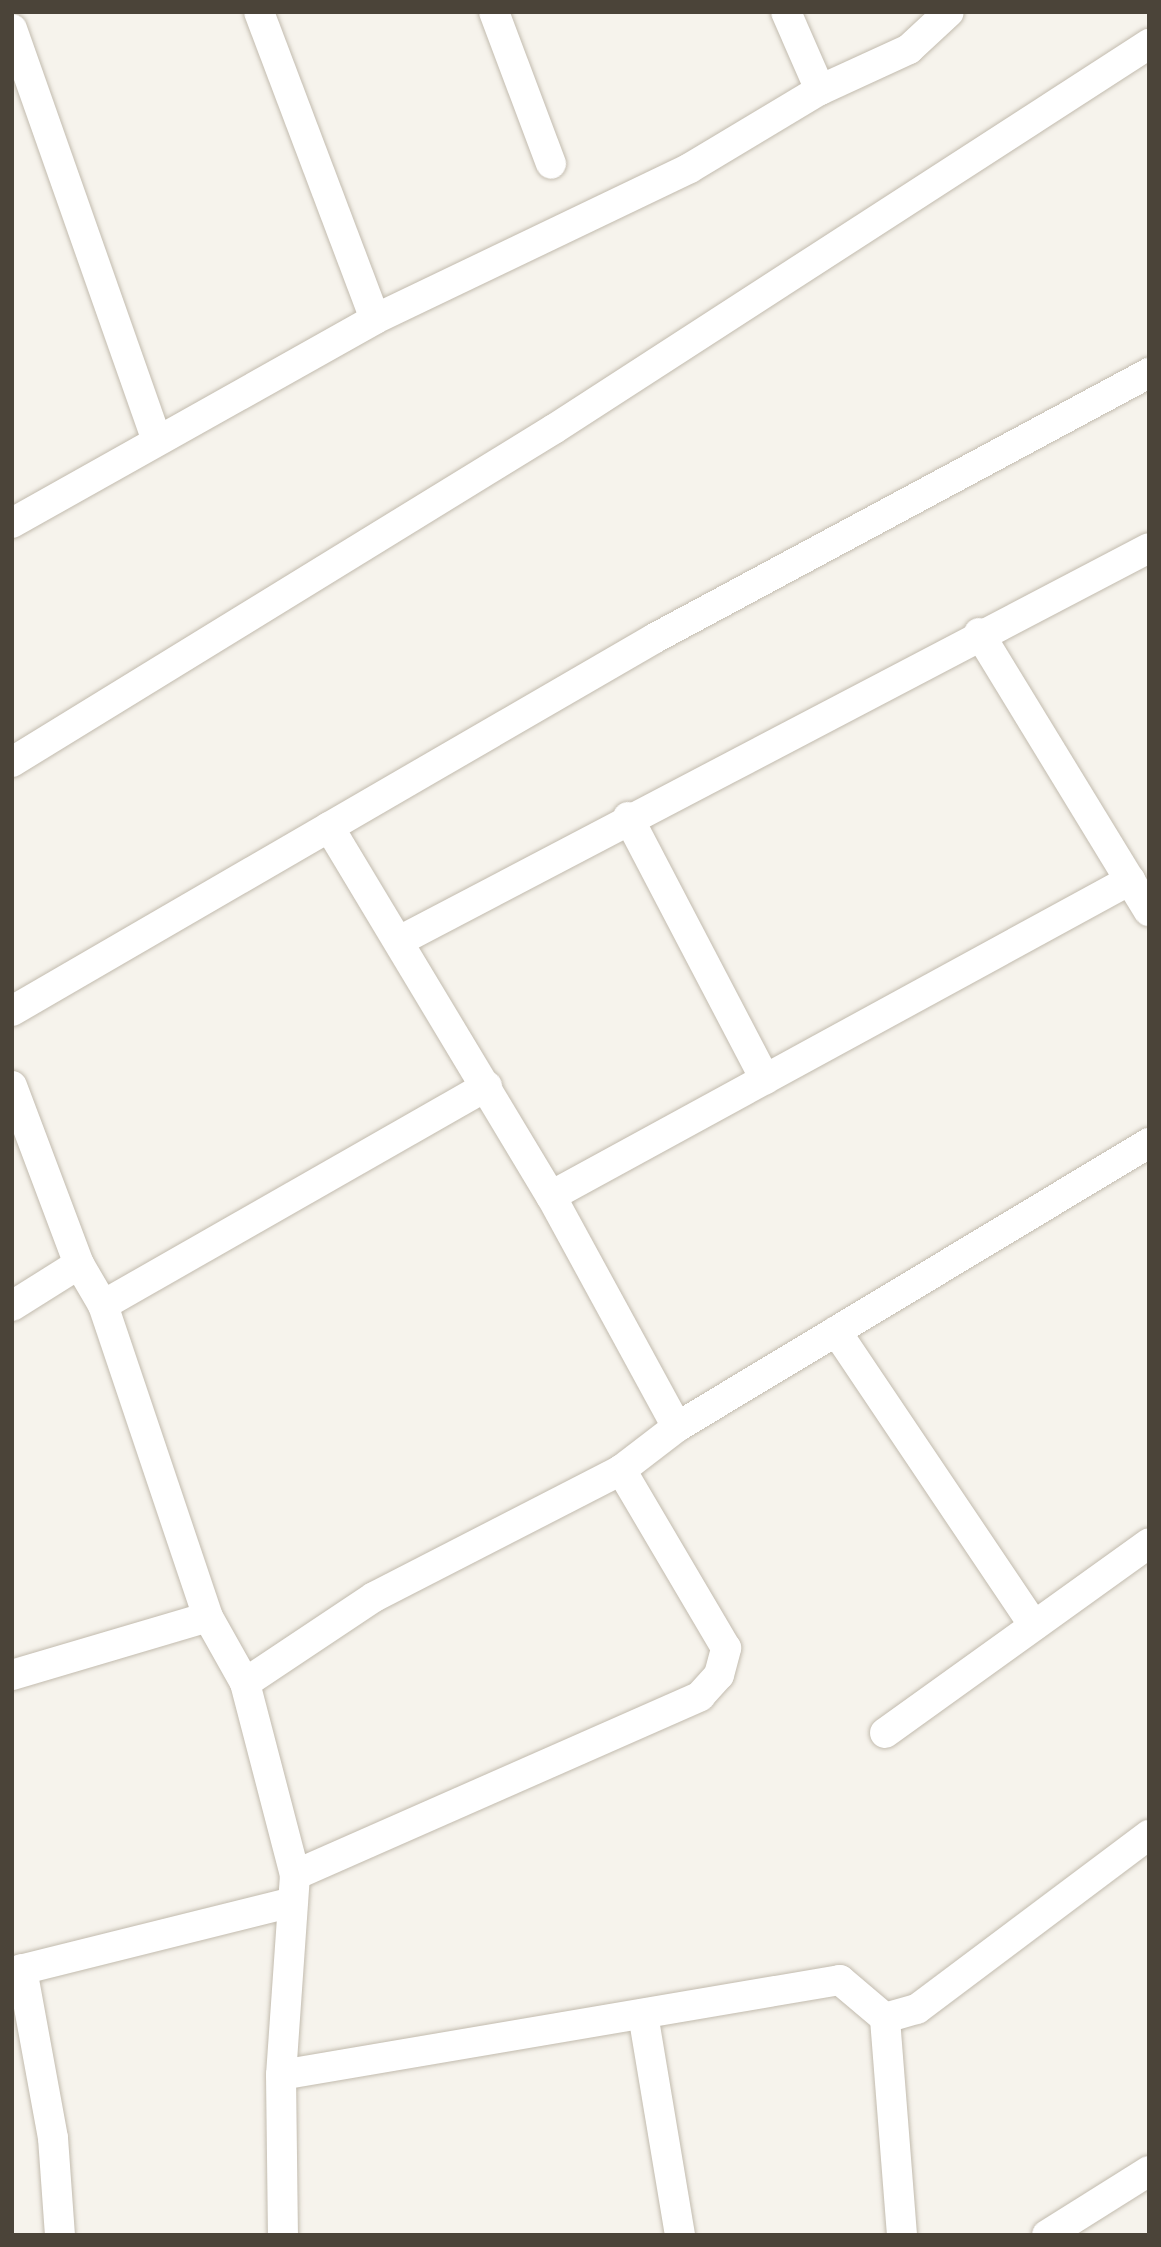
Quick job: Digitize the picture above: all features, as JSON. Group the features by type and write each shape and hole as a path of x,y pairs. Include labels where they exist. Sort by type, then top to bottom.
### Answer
{"street":[{"path":"259,12 375,319"},
{"path":"494,12 551,164"},
{"path":"786,12 820,90"},
{"path":"12,523 375,319 690,168 820,90 909,49 949,12"},
{"path":"12,29 157,440"},
{"path":"12,762 554,429 1149,44"},
{"path":"12,1011 655,638 1149,373"},
{"path":"401,940 628,817 979,633 1149,548"},
{"path":"979,633 1149,911"},
{"path":"628,817 765,1079"},
{"path":"330,827 401,940 551,1196 677,1427"},
{"path":"551,1196 1130,880"},
{"path":"103,1305 487,1086"},
{"path":"15,1100 79,1264 103,1305 208,1617 246,1683 294,1889 281,2075 283,2235"},
{"path":"246,1683 374,1597 621,1469 677,1427 1149,1143"},
{"path":"12,1306 79,1264"},
{"path":"836,1331 1034,1626"},
{"path":"60,2235 53,2137 17,1970 294,1889 699,1696 719,1675 726,1648 621,1469"},
{"path":"885,1733 1149,1543"},
{"path":"12,1675 208,1617"},
{"path":"885,2018 918,2009 1149,1835"},
{"path":"281,2075 840,1980 885,2018 902,2235"},
{"path":"643,2014 680,2235"},
{"path":"1047,2235 1149,2171"}]}
